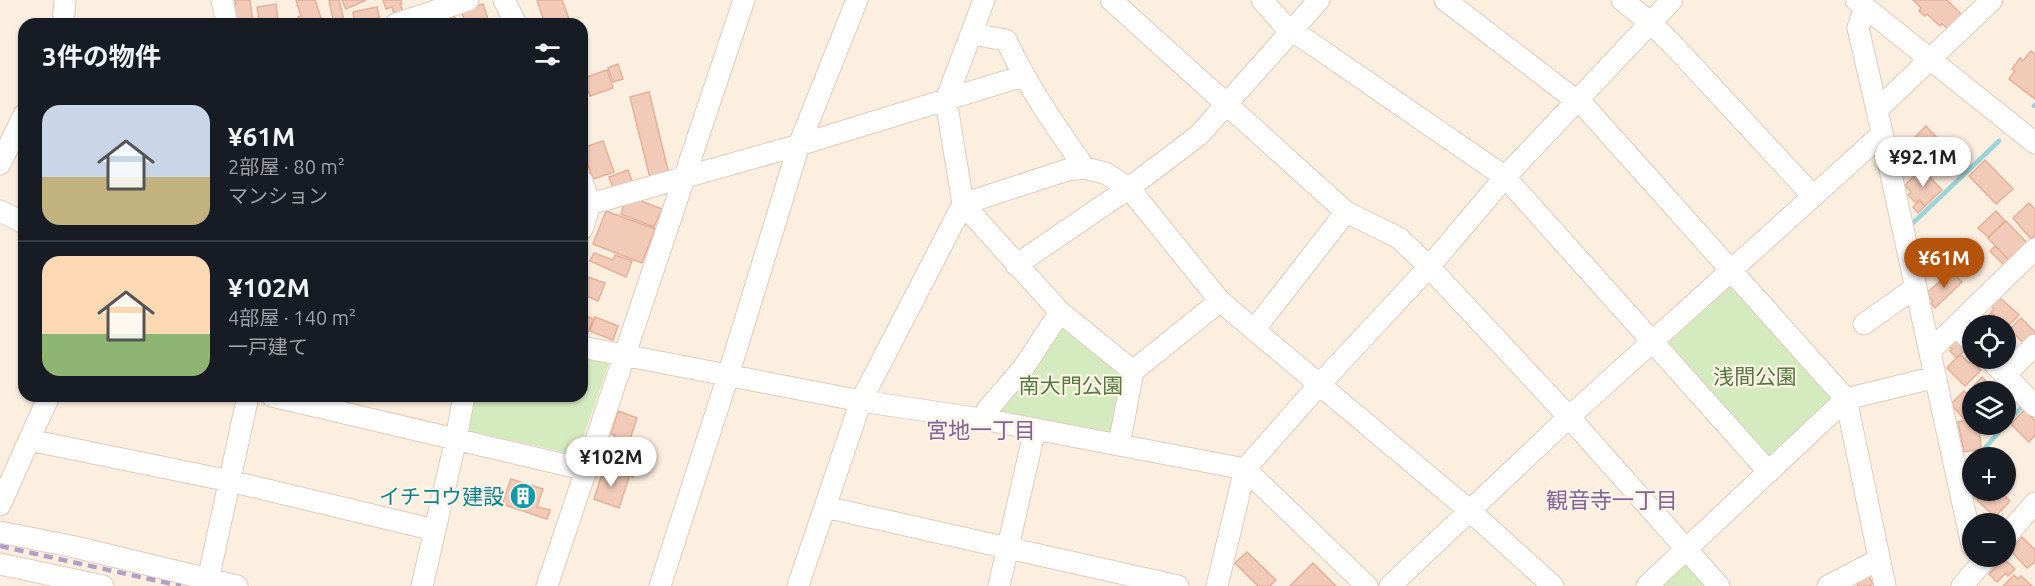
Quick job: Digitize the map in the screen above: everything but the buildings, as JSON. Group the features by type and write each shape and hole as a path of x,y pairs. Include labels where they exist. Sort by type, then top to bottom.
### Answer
{"street":[{"path":"64,18 65,0"},
{"path":"222,0 225,18"},
{"path":"413,8 468,0"},
{"path":"504,0 513,18"},
{"path":"547,586 744,0"},
{"path":"660,586 799,145 857,0"},
{"path":"984,0 946,100 963,204 1060,312 1133,371"},
{"path":"1112,0 1346,212 1399,238 1569,417 1719,586"},
{"path":"1262,0 1283,24 1505,177 1769,472"},
{"path":"1016,265 1129,188 1198,135 1319,0"},
{"path":"1444,0 1586,108 1846,399 1885,586"},
{"path":"1622,0 1651,23 1813,196"},
{"path":"1217,586 1245,469 1429,267 1505,177 1672,0"},
{"path":"1877,110 1992,0"},
{"path":"1861,3 2035,143"},
{"path":"1861,3 1858,28 1965,513"},
{"path":"972,34 1006,40 1023,76 1040,104 1085,168"},
{"path":"590,204 799,145 1023,76"},
{"path":"0,164 18,127"},
{"path":"1390,586 1569,417 1882,134"},
{"path":"798,586 861,401 963,204 1066,170 1085,168 1105,172 1129,188 1220,301 1470,511 1553,586"},
{"path":"588,198 590,204 588,210"},
{"path":"0,211 18,220"},
{"path":"1254,330 1346,212"},
{"path":"1930,351 2035,249"},
{"path":"1864,324 1916,287"},
{"path":"1119,445 1133,371 1220,301"},
{"path":"988,420 987,410 1024,367 1060,312"},
{"path":"1957,326 1962,331"},
{"path":"2005,375 2035,345"},
{"path":"588,348 861,401 988,420 1245,469 1367,586"},
{"path":"1999,369 2035,406"},
{"path":"1647,586 1846,399 1936,378"},
{"path":"0,505 46,402"},
{"path":"208,580 247,402"},
{"path":"298,402 587,470"},
{"path":"422,586 463,402"},
{"path":"999,586 1035,429"},
{"path":"29,440 230,481 435,530"},
{"path":"2016,525 2035,503"},
{"path":"825,507 1178,586"},
{"path":"0,532 75,547 237,586"},
{"path":"1828,586 1878,560"},
{"path":"0,564 103,586"},
{"path":"1962,586 1981,567"}],"green space":[{"name":"浅間公園","path":"1732,276 1841,399 1769,467 1659,342"},
{"name":"南大門公園","path":"1061,327 1070,327 1120,376 1122,382 1112,432 1000,413 997,407"},
{"path":"588,356 610,360 577,455 462,429 468,402 588,402"},
{"path":"1685,558 1712,586 1653,586"}],"waterway":[{"path":"1912,224 1999,141"},
{"path":"1986,447 2024,404"}],"railway":[{"path":"0,546 181,586"}],"place":[{"name":"イチコウ建設","path":"523,496"}],"district":[{"name":"宮地一丁目","path":"981,429"},
{"name":"観音寺一丁目","path":"1612,499"}]}
